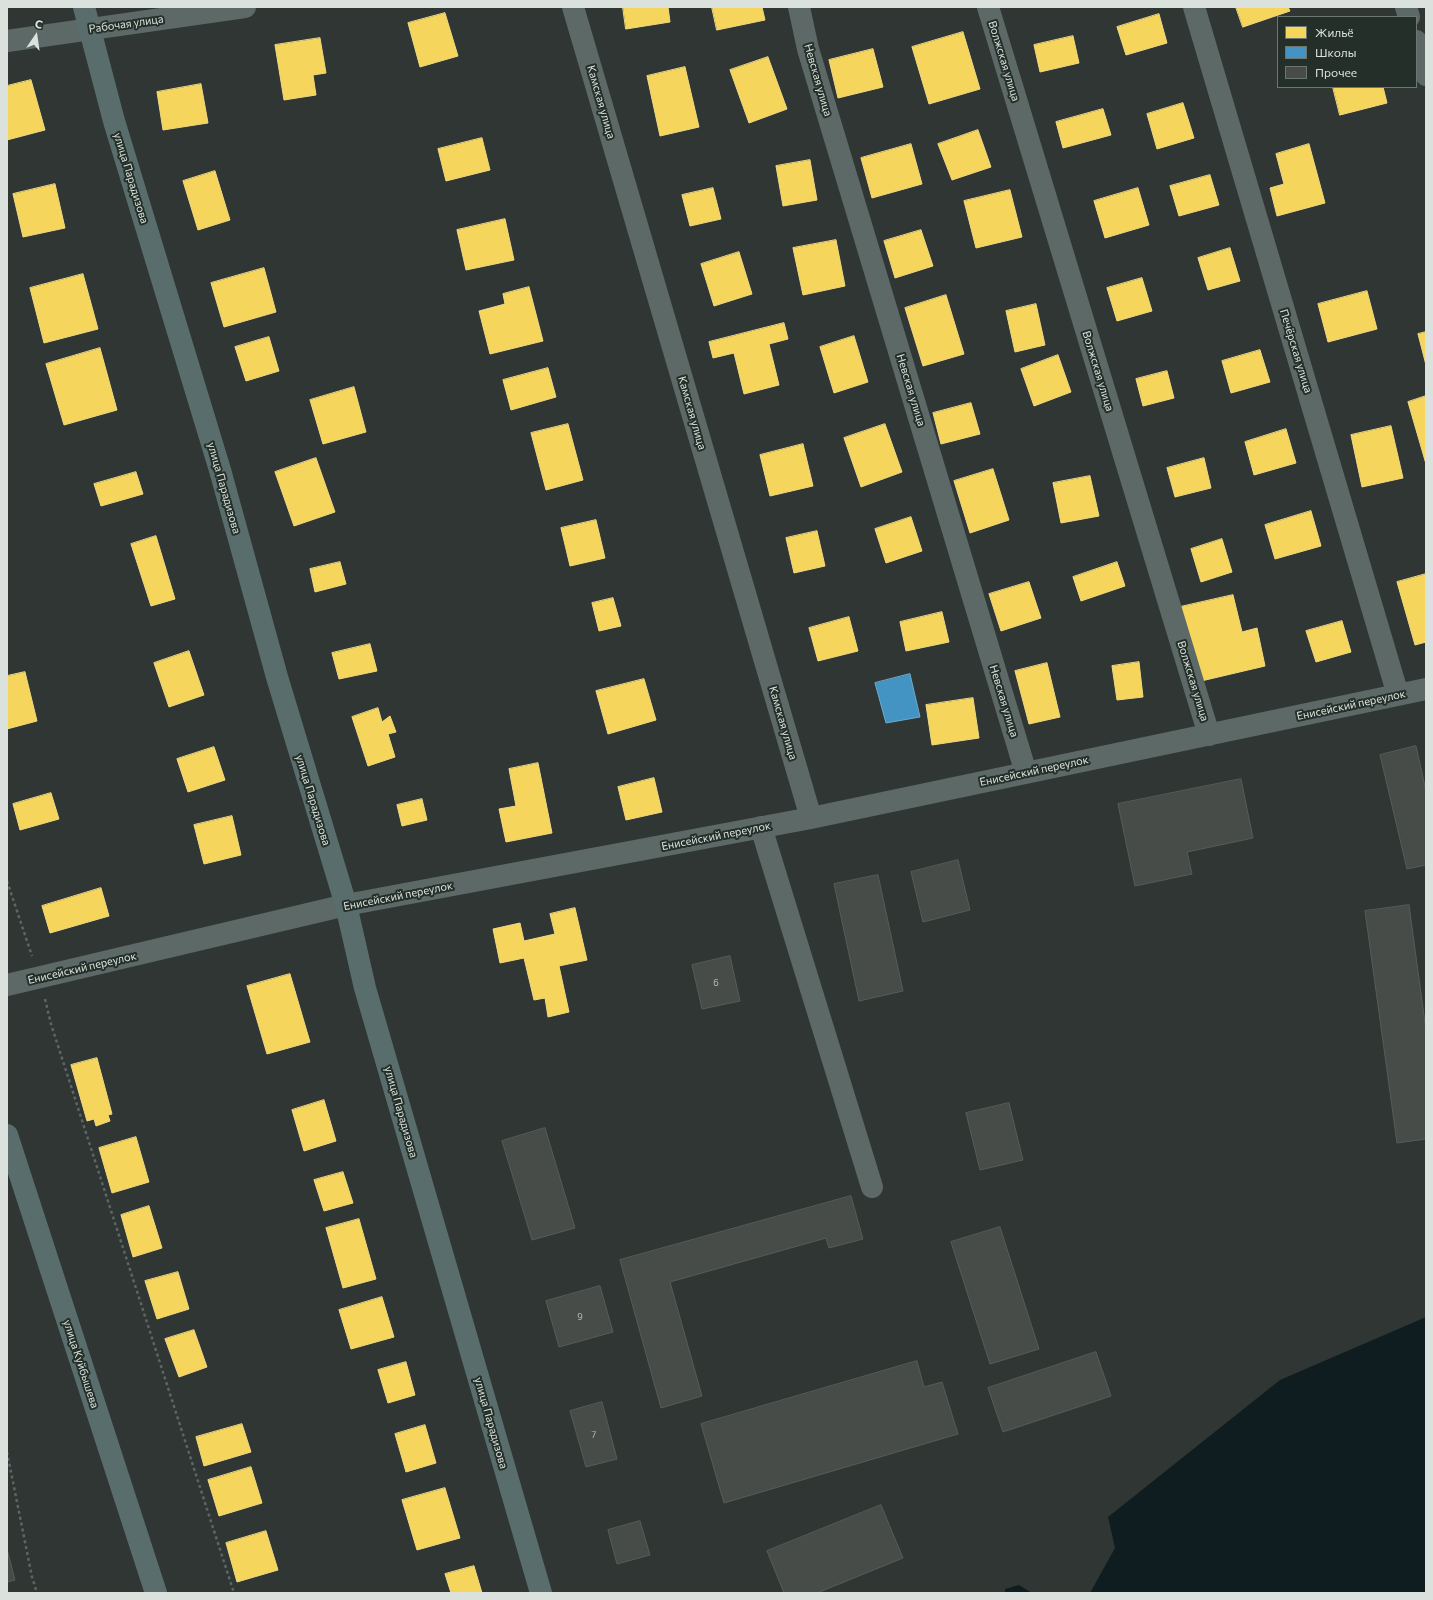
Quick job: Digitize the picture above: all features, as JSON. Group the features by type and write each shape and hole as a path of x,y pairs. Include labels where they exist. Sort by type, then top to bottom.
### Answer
{"highway":[{"name":"улица Парадизова","path":"84,7 114,121 220,470 277,677 346,905 365,988 541,1593"},
{"name":"улица Куйбышева","path":"7,1135 156,1593"}],"street":[{"name":"Рабочая улица","path":"7,41 245,7"},
{"name":"Камская улица","path":"573,7 811,818"},
{"name":"Невская улица","path":"799,7 808,49 1026,773"},
{"name":"Волжская улица","path":"988,7 1209,735"},
{"name":"Печёрская улица","path":"1194,7 1398,695"},
{"path":"1417,44 1426,75"},
{"name":"Енисейский переулок","path":"7,985 346,905 811,818 1426,690"},
{"path":"760,827 872,1187"}],"path":[{"path":"7,881 40,978 53,1032 234,1593"},
{"path":"7,900 12,898"},
{"path":"7,1452 32,1577 37,1593"}],"shaded area":[{"path":"1426,1317 1426,1593 1090,1593 1115,1548 1108,1517 1280,1380"},
{"path":"1019,1585 1032,1593 1005,1593 1005,1589"}],"building: Жильё":[{"path":"623,7 668,7 670,22 626,29"},
{"path":"712,7 762,7 765,20 717,30"},
{"path":"1236,7 1288,7 1290,11 1243,27"},
{"path":"445,13 458,56 420,67 408,23"},
{"path":"1159,14 1167,43 1126,55 1117,27"},
{"path":"963,32 980,89 929,104 912,47"},
{"path":"1073,36 1079,63 1040,72 1034,45"},
{"path":"320,38 326,73 313,75 316,95 284,100 275,45"},
{"path":"873,49 883,87 838,98 829,60"},
{"path":"768,57 787,109 749,123 730,70"},
{"path":"685,67 699,127 660,136 647,76"},
{"path":"31,80 45,130 7,140 7,86"},
{"path":"201,84 208,123 163,130 157,92"},
{"path":"1333,88 1383,88 1387,103 1340,115"},
{"path":"1183,103 1194,138 1157,149 1147,114"},
{"path":"1103,109 1111,135 1063,148 1056,122"},
{"path":"978,130 991,167 952,180 938,144"},
{"path":"482,138 490,170 446,181 438,149"},
{"path":"911,144 922,184 872,198 861,158"},
{"path":"1309,144 1325,203 1277,216 1270,188 1284,184 1276,154"},
{"path":"810,160 817,200 783,206 776,166"},
{"path":"215,171 230,220 198,230 183,181"},
{"path":"1210,175 1219,205 1179,216 1170,186"},
{"path":"55,184 65,228 23,237 13,194"},
{"path":"713,188 721,219 690,226 682,195"},
{"path":"1138,188 1149,225 1105,238 1094,201"},
{"path":"1010,190 1022,237 976,248 964,201"},
{"path":"505,219 514,260 466,270 457,230"},
{"path":"921,230 933,266 895,278 884,241"},
{"path":"836,240 845,286 803,295 793,248"},
{"path":"1230,248 1240,281 1208,290 1198,258"},
{"path":"739,252 752,294 714,306 701,264"},
{"path":"264,268 276,312 224,327 211,283"},
{"path":"83,274 98,329 44,343 30,288"},
{"path":"1142,278 1152,311 1117,321 1107,288"},
{"path":"529,287 543,341 490,354 479,311 505,304 503,294"},
{"path":"1367,291 1377,329 1328,342 1318,304"},
{"path":"946,295 964,354 923,366 905,308"},
{"path":"1036,304 1045,345 1015,352 1006,311"},
{"path":"784,323 788,339 769,344 779,385 744,394 734,353 713,358 709,342"},
{"path":"1426,332 1426,365 1418,334"},
{"path":"854,336 868,382 834,393 820,347"},
{"path":"269,337 279,371 246,381 235,347"},
{"path":"100,348 117,410 64,425 46,364"},
{"path":"1260,350 1270,382 1231,393 1222,361"},
{"path":"1058,355 1071,392 1034,406 1021,369"},
{"path":"548,368 556,397 511,410 503,380"},
{"path":"1167,371 1174,398 1143,406 1136,379"},
{"path":"354,387 366,432 323,444 310,400"},
{"path":"1426,396 1426,464 1408,402"},
{"path":"971,403 980,434 941,444 933,413"},
{"path":"568,424 583,480 546,490 531,433"},
{"path":"885,424 902,472 861,487 844,438"},
{"path":"1391,426 1403,478 1362,487 1351,435"},
{"path":"1286,429 1296,463 1254,475 1245,442"},
{"path":"803,444 813,486 770,496 760,455"},
{"path":"316,458 335,512 294,526 275,472"},
{"path":"1204,458 1211,488 1175,497 1167,468"},
{"path":"993,469 1009,520 970,533 954,481"},
{"path":"136,472 143,494 101,506 94,484"},
{"path":"1090,476 1099,516 1061,523 1053,483"},
{"path":"1311,511 1321,546 1275,559 1265,525"},
{"path":"911,517 922,551 886,563 875,529"},
{"path":"596,520 605,558 570,566 561,528"},
{"path":"817,531 825,566 794,573 786,538"},
{"path":"156,536 175,599 151,606 131,544"},
{"path":"1222,539 1232,572 1201,582 1191,549"},
{"path":"340,562 346,584 315,592 310,569"},
{"path":"1117,562 1125,586 1081,601 1073,577"},
{"path":"1426,574 1426,642 1415,645 1397,582"},
{"path":"1029,582 1041,618 1001,631 989,594"},
{"path":"1233,595 1242,632 1257,628 1265,666 1197,682 1180,607"},
{"path":"613,598 621,626 599,631 592,603"},
{"path":"942,612 949,642 906,651 900,622"},
{"path":"849,617 858,651 818,661 809,628"},
{"path":"1342,621 1351,652 1316,662 1306,631"},
{"path":"370,644 377,671 339,679 332,653"},
{"path":"189,651 204,695 169,707 154,663"},
{"path":"1139,662 1143,697 1117,700 1112,666"},
{"path":"1047,663 1060,717 1029,724 1015,671"},
{"path":"25,672 37,721 7,729 7,676"},
{"path":"644,679 656,720 608,734 596,691"},
{"path":"973,698 979,738 932,745 926,705"},
{"path":"378,708 382,722 390,716 396,732 388,734 395,757 368,766 352,717"},
{"path":"214,747 225,780 188,792 177,759"},
{"path":"538,763 552,833 506,842 499,809 516,806 509,769"},
{"path":"654,778 662,812 626,820 618,787"},
{"path":"51,793 59,819 20,830 13,804"},
{"path":"422,799 427,820 402,826 397,805"},
{"path":"232,816 241,855 204,864 194,825"},
{"path":"101,888 109,916 50,933 42,906"},
{"path":"575,908 587,960 559,966 569,1012 548,1017 545,998 534,1000 524,958 500,963 493,929 520,923 524,941 555,934 550,914"},
{"path":"290,974 310,1042 267,1054 247,986"},
{"path":"97,1058 112,1114 108,1115 110,1121 96,1126 94,1119 87,1121 71,1065"},
{"path":"324,1100 336,1141 304,1151 292,1110"},
{"path":"136,1137 149,1182 112,1193 99,1148"},
{"path":"343,1172 353,1203 324,1211 314,1180"},
{"path":"149,1206 162,1248 133,1257 121,1215"},
{"path":"359,1219 376,1279 343,1288 326,1228"},
{"path":"178,1272 189,1309 157,1319 145,1281"},
{"path":"382,1297 394,1337 351,1349 339,1310"},
{"path":"194,1330 207,1367 179,1377 165,1339"},
{"path":"406,1362 415,1395 388,1403 378,1370"},
{"path":"242,1424 251,1452 204,1466 196,1437"},
{"path":"425,1425 436,1463 406,1472 395,1434"},
{"path":"251,1467 262,1503 219,1516 208,1480"},
{"path":"445,1488 460,1538 417,1550 402,1500"},
{"path":"266,1531 278,1570 237,1582 226,1543"},
{"path":"474,1566 482,1593 451,1593 445,1574"}],"building: Школы":[{"path":"910,674 920,717 886,723 875,683"}],"building: Прочее":[{"path":"1416,746 1426,791 1426,865 1407,869 1380,755"},
{"path":"1241,779 1253,838 1187,852 1192,874 1135,886 1118,804"},
{"path":"958,860 970,910 923,922 911,872"},
{"path":"878,875 903,991 859,1001 834,884"},
{"path":"1409,905 1426,1030 1426,1139 1397,1143 1365,911"},
{"path":"730,956 740,1001 702,1009 692,965"},
{"path":"1009,1103 1023,1160 980,1170 966,1113"},
{"path":"545,1128 575,1228 532,1240 502,1141"},
{"path":"851,1196 863,1239 829,1248 826,1238 670,1282 702,1396 661,1408 620,1260"},
{"path":"1000,1227 1039,1349 990,1364 951,1242"},
{"path":"600,1286 613,1332 559,1347 546,1301"},
{"path":"1096,1352 1111,1396 1003,1432 988,1388"},
{"path":"917,1361 924,1387 942,1382 958,1434 724,1503 701,1424"},
{"path":"602,1402 617,1459 586,1467 570,1411"},
{"path":"881,1505 903,1558 817,1593 784,1593 767,1551"},
{"path":"640,1521 650,1555 617,1564 608,1530"},
{"path":"7,1549 15,1580 7,1582"}]}
